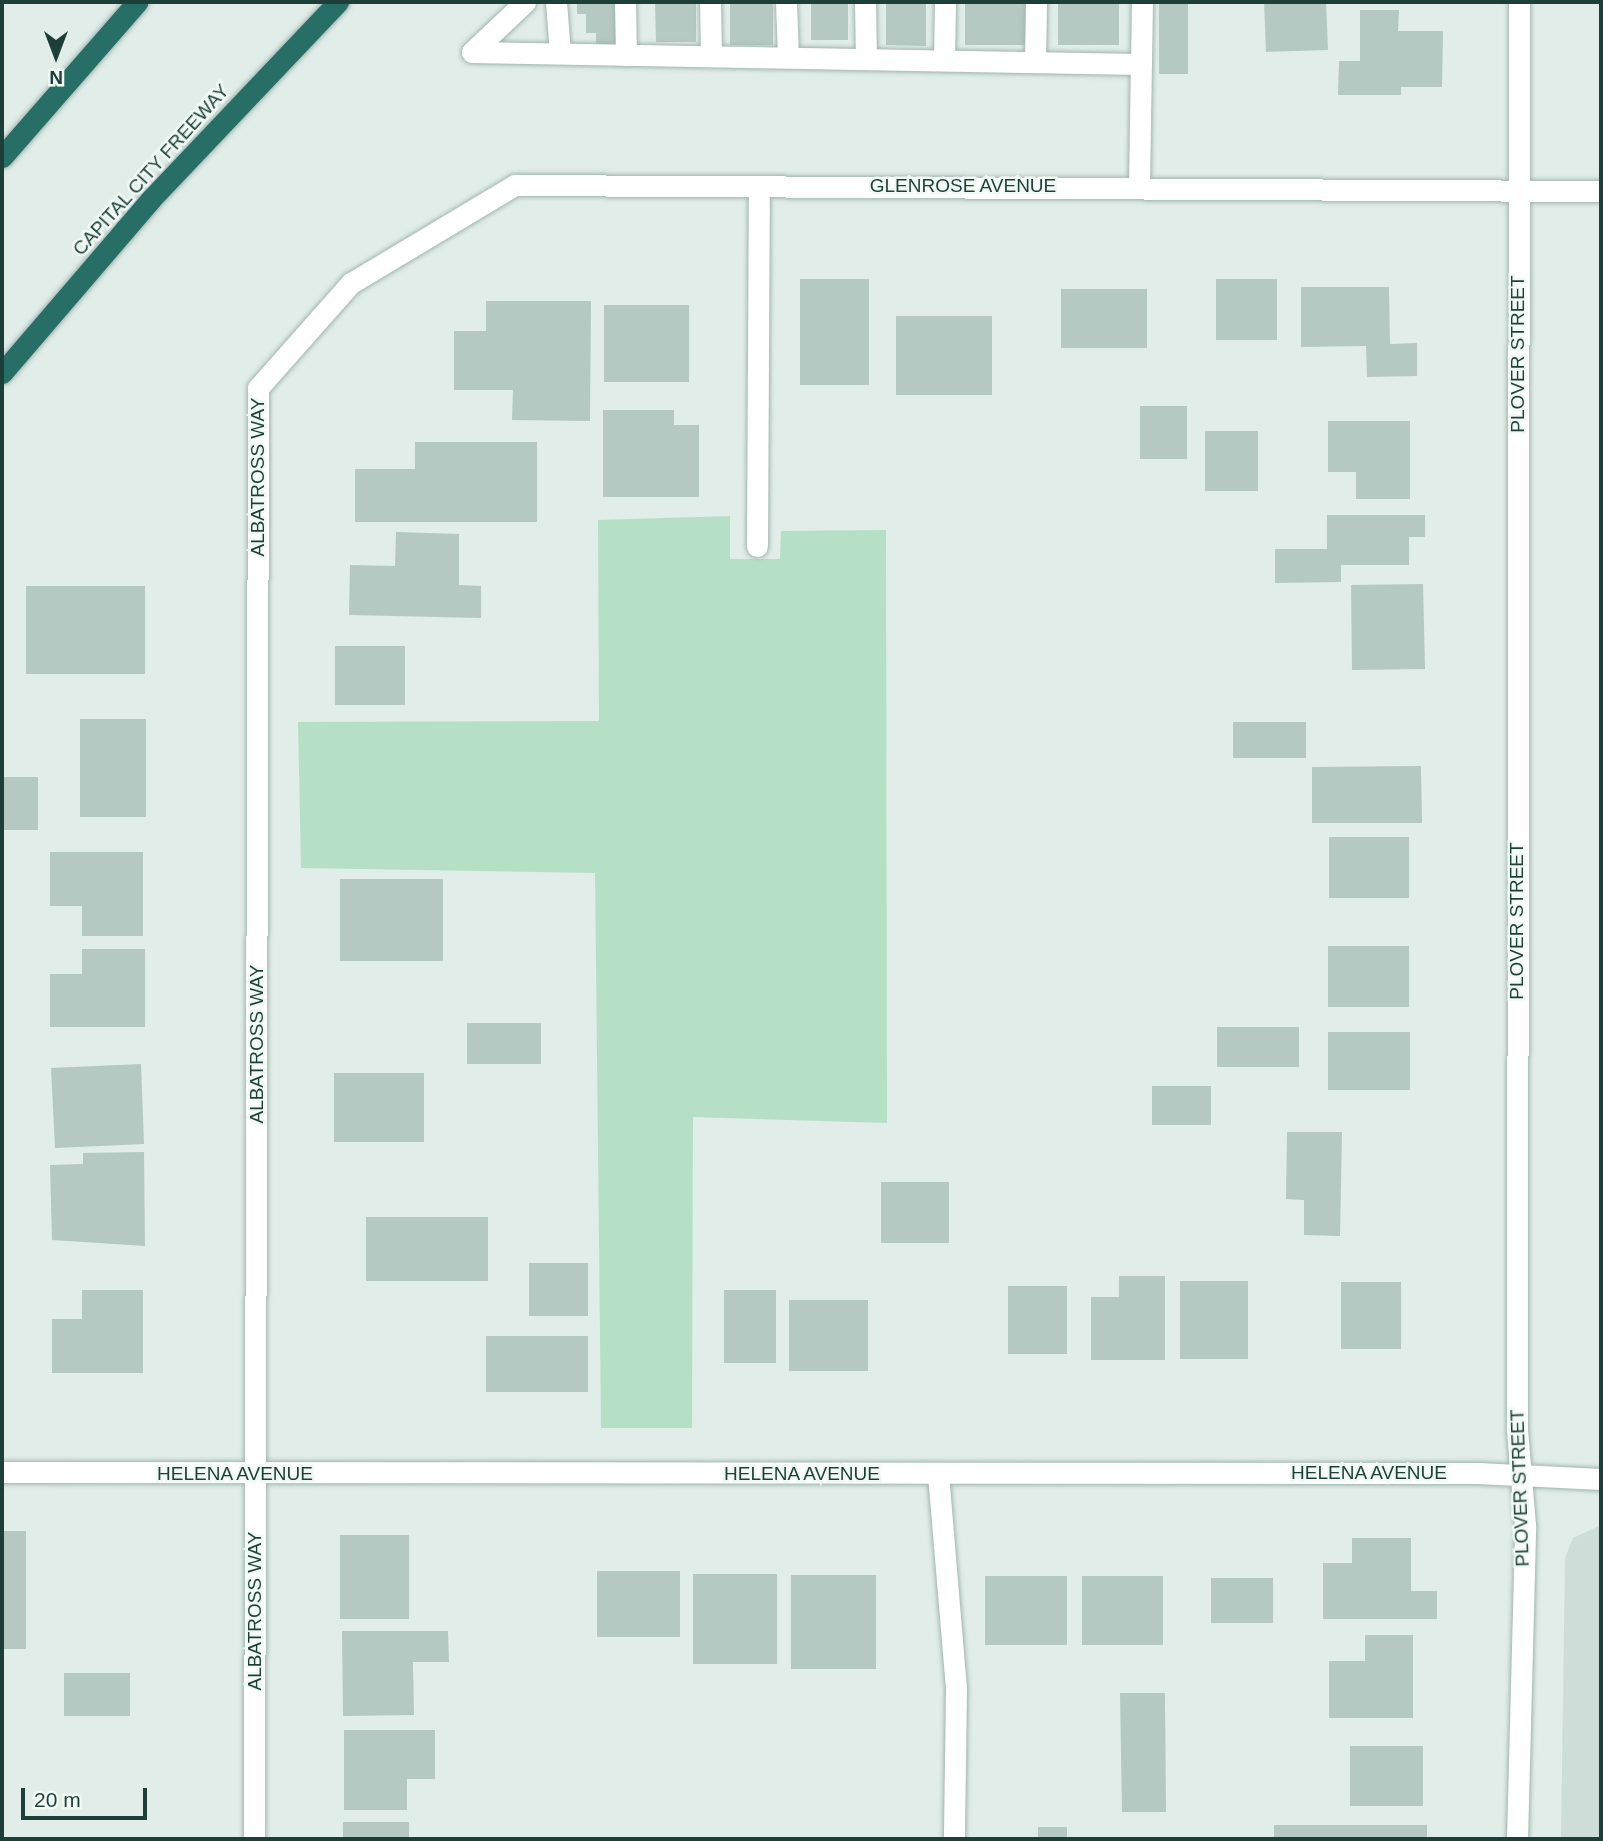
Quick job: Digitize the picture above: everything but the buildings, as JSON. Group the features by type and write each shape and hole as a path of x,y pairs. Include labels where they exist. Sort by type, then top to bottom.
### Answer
{"highway":[{"path":"2,157 137,2"},
{"name":"CAPITAL CITY FREEWAY","path":"2,373 151,199 338,2"}],"street":[{"path":"525,2 472,52 1141,64"},
{"path":"555,2 560,53"},
{"path":"625,2 626,55"},
{"path":"710,2 711,56"},
{"path":"786,2 789,57"},
{"path":"865,2 866,59"},
{"path":"944,60 945,2"},
{"path":"1035,62 1036,2"},
{"path":"1139,187 1142,2"},
{"name":"PLOVER STREET","path":"1517,1839 1525,1525 1521,1477 1518,2"},
{"name":"GLENROSE AVENUE","path":"351,283 514,185 1601,191"},
{"path":"757,546 759,186"},
{"name":"ALBATROSS WAY","path":"254,1839 258,388 351,283"},
{"name":"HELENA AVENUE","path":"2,1472 1601,1479"},
{"path":"938,1474 956,1689 954,1839"}],"shaded area":[{"path":"1601,1525 1601,1839 1561,1839 1565,1558 1573,1538"}],"green space":[{"path":"730,516 730,559 780,559 781,531 886,530 887,1123 693,1117 692,1428 601,1428 595,873 301,868 298,722 599,721 598,520"}]}
